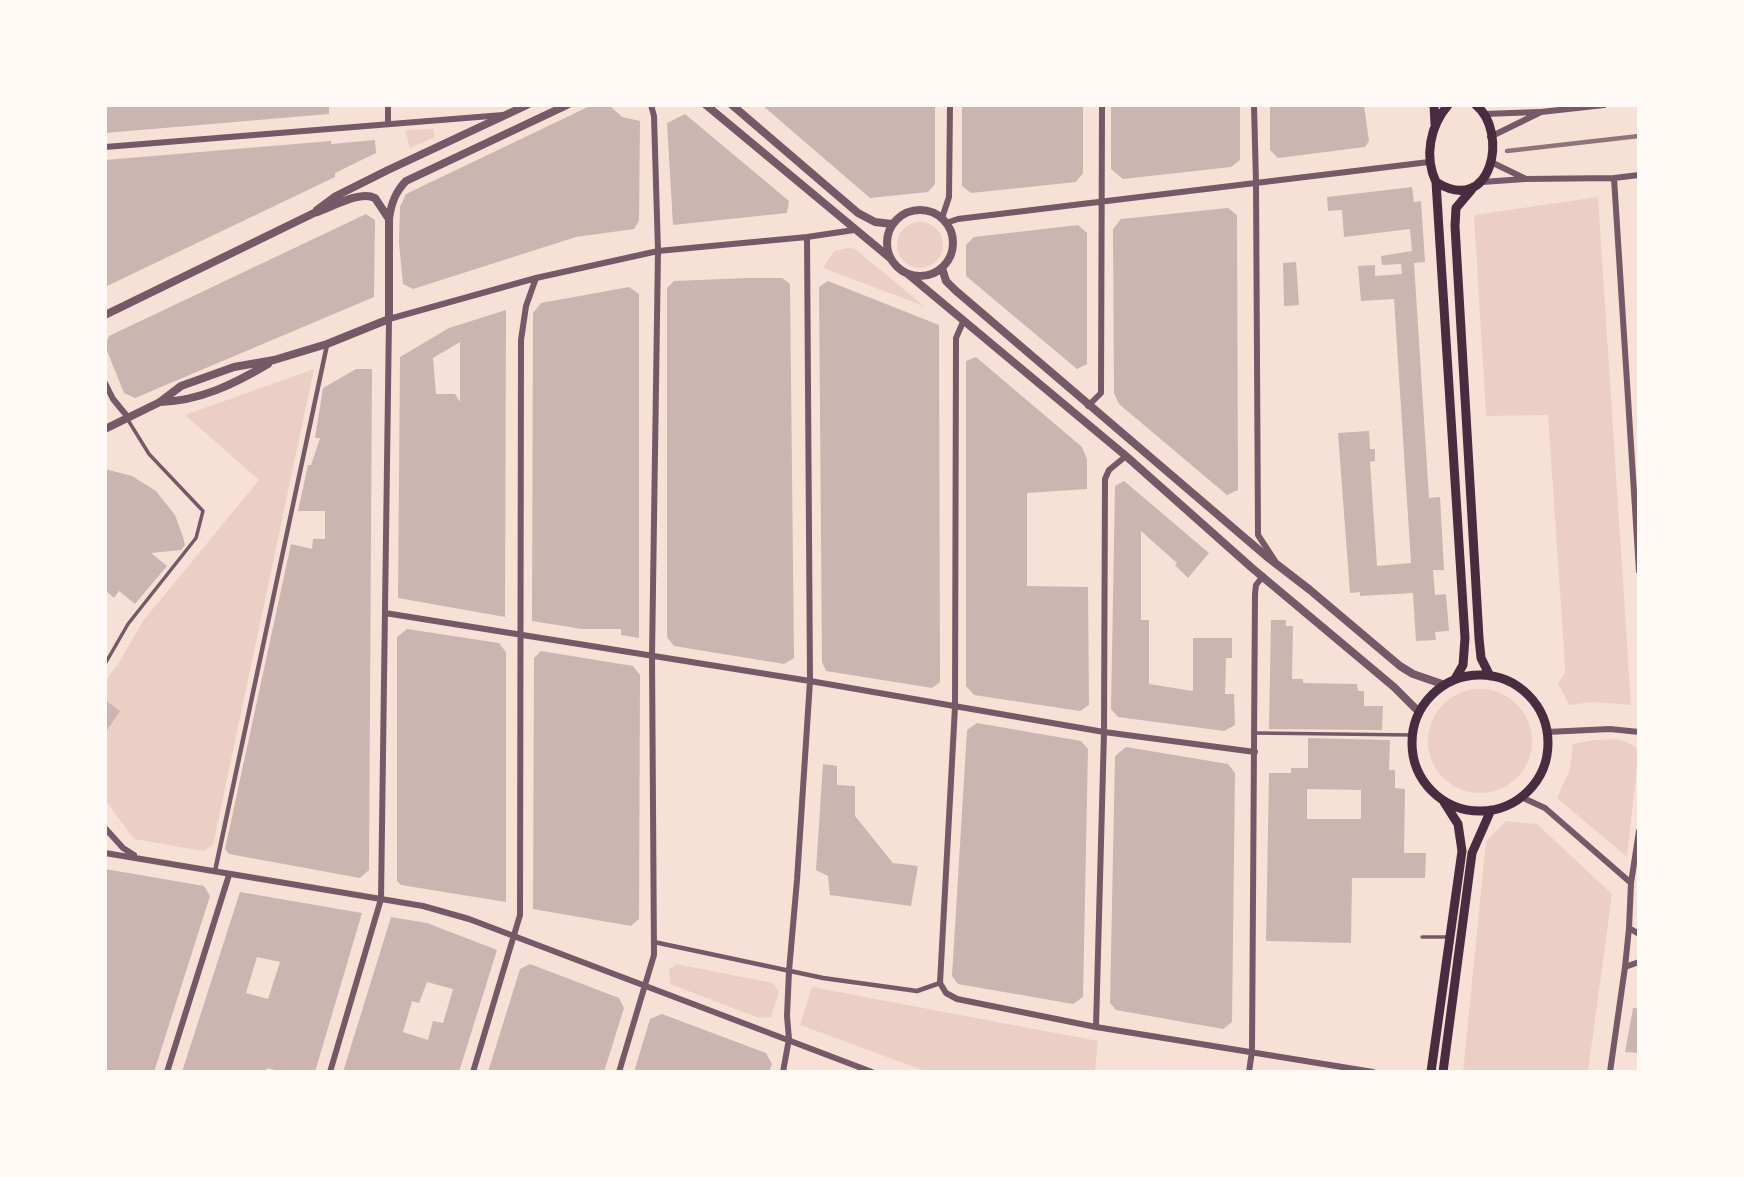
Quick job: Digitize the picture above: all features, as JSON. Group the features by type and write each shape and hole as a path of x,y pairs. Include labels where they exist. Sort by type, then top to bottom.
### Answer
{"main road":[{"path":"1434,105 1435,127 1429,162 1437,182 1465,638 1463,665 1455,680"},
{"path":"1435,127 1448,105"},
{"path":"1476,105 1484,114 1490,137 1491,162 1482,183 1472,189 1457,208 1455,226 1479,638 1481,658 1490,676"},
{"path":"1437,182 1454,190 1472,189"},
{"path":"1431,1072 1462,851 1458,824 1443,800 1430,789 1420,775 1414,758 1412,735 1419,712 1429,698 1445,685 1472,676 1490,676 1510,682 1527,695 1540,712 1546,732 1547,750 1543,768 1534,784 1507,806 1491,810 1466,809 1443,800"},
{"path":"1443,1072 1472,852 1491,810"}],"street":[{"path":"388,105 388,124"},
{"path":"314,213 336,196 527,105"},
{"path":"330,1072 381,899 391,204 405,181 567,105"},
{"path":"619,1072 650,970 654,942 652,656 658,251 654,116 650,105"},
{"path":"706,105 890,258"},
{"path":"732,105 858,213 874,222 892,224"},
{"path":"944,220 949,197 950,105"},
{"path":"1088,406 1101,393 1102,105"},
{"path":"1254,105 1258,535 1278,566"},
{"path":"1484,114 1541,112 1604,105"},
{"path":"1490,137 1541,112"},
{"path":"105,147 505,115"},
{"path":"944,220 1429,162"},
{"path":"1491,162 1526,179"},
{"path":"1482,183 1639,175"},
{"path":"1614,178 1635,449 1639,571"},
{"path":"105,315 314,213 362,195 374,198 389,219"},
{"path":"909,275 926,276 943,268 949,260 953,241 944,220 934,213 915,210 898,217 892,224 887,235 887,246 894,265 1126,456 1394,687 1419,712"},
{"path":"105,429 160,402 181,386 234,367 274,360 327,344 389,319 536,278 658,251 854,230"},
{"path":"783,1072 789,1040 789,971 810,681 807,237"},
{"path":"943,268 946,281 955,290 1278,566 1400,666 1413,674 1445,685"},
{"path":"473,1072 520,915 521,340 526,306 536,278"},
{"path":"963,322 956,338 955,708 940,983 946,993 957,999 1096,1027 1373,1072"},
{"path":"215,872 327,344"},
{"path":"160,402 183,401 236,383 274,360"},
{"path":"105,383 113,399 127,416"},
{"path":"1096,1027 1104,732 1105,478 1114,465 1126,456"},
{"path":"1249,1072 1252,1051 1256,733 1255,594 1256,585 1263,576"},
{"path":"385,613 810,681 1104,732 1255,752"},
{"path":"1546,732 1610,729 1639,732"},
{"path":"1521,797 1545,808 1631,883"},
{"path":"105,828 122,848 138,858"},
{"path":"1610,1072 1625,967 1631,883 1639,831"},
{"path":"105,853 445,912 872,1072"},
{"path":"167,1072 229,875"},
{"path":"1629,928 1639,934"},
{"path":"654,942 823,978 917,991 940,983"},
{"path":"1625,967 1639,962"}],"lane":[{"path":"105,664 128,624 196,538 203,511 149,454 127,416"},
{"path":"1256,733 1412,735"},
{"path":"1422,937 1448,937"}],"shaded area":[{"path":"433,129 435,137 410,148 405,130"},
{"path":"1598,197 1631,705 1593,702 1569,705 1558,683 1565,673 1565,666 1548,415 1486,416 1474,215"},
{"path":"920,222 937,228 943,245 937,262 920,268 903,262 897,245 903,228"},
{"path":"855,249 924,306 823,268 834,251"},
{"path":"314,369 213,845 203,851 134,839 105,800 105,681 143,621 259,480 185,415"},
{"path":"1480,689 1500,693 1517,704 1528,721 1532,741 1528,761 1517,778 1500,789 1480,793 1460,789 1443,778 1432,761 1428,741 1432,721 1443,704 1460,693"},
{"path":"1594,740 1624,741 1639,751 1627,857 1557,798 1570,769 1573,744"},
{"path":"1506,821 1537,824 1612,894 1588,1072 1463,1072 1486,841"},
{"path":"676,964 773,983 779,992 771,1017 759,1018 670,984 669,970"},
{"path":"812,987 1098,1041 1095,1072 928,1072 800,1025"}],"building":[{"path":"105,105 329,105 329,114 105,133"},
{"path":"592,105 609,105 622,117 640,121 639,221 634,229 576,237 413,289 403,284 399,243 400,207 406,194"},
{"path":"762,105 935,105 935,184 928,192 870,198"},
{"path":"962,105 1083,105 1083,173 1076,182 971,193 962,186"},
{"path":"1111,105 1240,105 1240,160 1231,167 1123,179 1111,169"},
{"path":"1270,105 1364,105 1369,141 1365,147 1278,158 1270,150"},
{"path":"685,114 789,201 787,213 673,225 667,123"},
{"path":"375,140 376,153 335,173 335,177 105,287 105,160 331,141 331,144"},
{"path":"1412,187 1414,202 1421,201 1425,262 1414,263 1429,498 1440,497 1444,570 1433,570 1435,595 1446,594 1449,631 1435,632 1436,640 1416,641 1413,593 1360,596 1360,592 1350,593 1338,433 1369,431 1370,449 1375,449 1375,461 1370,462 1377,566 1411,563 1394,299 1361,301 1358,266 1375,265 1375,276 1402,274 1401,264 1382,265 1381,256 1412,251 1410,229 1344,237 1342,210 1328,211 1327,197"},
{"path":"1228,208 1237,215 1238,490 1227,495 1119,404 1114,393 1113,229 1121,219"},
{"path":"366,214 375,220 374,297 135,398 124,393 105,346 109,336"},
{"path":"1078,225 1087,233 1087,364 1077,369 966,276 966,245 974,237"},
{"path":"1296,262 1299,305 1284,306 1283,263"},
{"path":"782,278 790,284 794,658 784,664 674,646 667,637 667,288 674,281"},
{"path":"828,281 939,325 940,682 932,688 826,671 822,662 819,287"},
{"path":"629,287 639,294 639,638 621,635 621,629 582,629 532,621 533,313 541,303"},
{"path":"506,310 505,617 398,598 400,357 449,328","holes":["460,342 460,402 455,394 436,394 433,358"]},
{"path":"976,357 1082,447 1087,459 1087,489 1027,493 1027,586 1088,587 1089,705 1080,711 974,695 966,686 966,361"},
{"path":"356,369 372,369 369,870 360,878 229,854 225,849 291,544 312,549 313,539 325,539 325,511 298,511 308,465 311,465 320,438 315,438 323,388"},
{"path":"105,469 132,476 156,491 175,515 185,545 181,550 151,553 167,566 135,604 119,591 114,598 105,590"},
{"path":"1124,481 1209,553 1188,578 1175,565 1177,563 1141,531 1141,620 1149,620 1149,684 1193,691 1193,638 1232,638 1232,658 1226,658 1225,694 1234,694 1235,725 1224,731 1118,717 1111,709 1115,486"},
{"path":"1271,620 1286,620 1286,626 1293,626 1292,679 1303,679 1303,683 1357,684 1358,691 1364,691 1364,706 1383,706 1382,730 1269,729"},
{"path":"407,629 499,643 506,652 506,902 401,885 397,881 397,637"},
{"path":"541,651 633,666 640,675 639,919 631,926 533,909 534,658"},
{"path":"105,700 120,711 105,733"},
{"path":"977,723 1081,741 1088,749 1083,997 1073,1004 958,984 952,976 967,730"},
{"path":"1308,738 1390,740 1389,770 1395,770 1395,788 1405,789 1404,853 1426,853 1425,878 1352,878 1351,943 1266,941 1269,773 1291,773 1291,768 1308,768","holes":["1307,789 1361,790 1361,819 1307,819"]},
{"path":"1126,747 1228,764 1235,773 1232,1022 1223,1029 1116,1010 1110,1003 1115,756"},
{"path":"823,764 837,766 837,785 855,786 855,816 893,863 918,866 911,906 830,895 828,876 816,870"},
{"path":"105,869 204,886 210,896 154,1072 105,1072"},
{"path":"240,892 362,913 315,1072 282,1072 267,1068 266,1072 182,1072","holes":["257,957 280,962 268,999 246,993"]},
{"path":"391,917 427,923 497,950 459,1072 343,1072","holes":["427,982 453,989 443,1023 433,1021 428,1040 403,1032 412,1001 419,1003"]},
{"path":"530,964 619,998 624,1008 604,1072 488,1072 520,969"},
{"path":"1633,1008 1639,1008 1639,1053 1625,1052"},
{"path":"662,1014 766,1053 772,1064 769,1072 634,1072 650,1019"}],"railway":[{"path":"1507,151 1639,136"}]}
